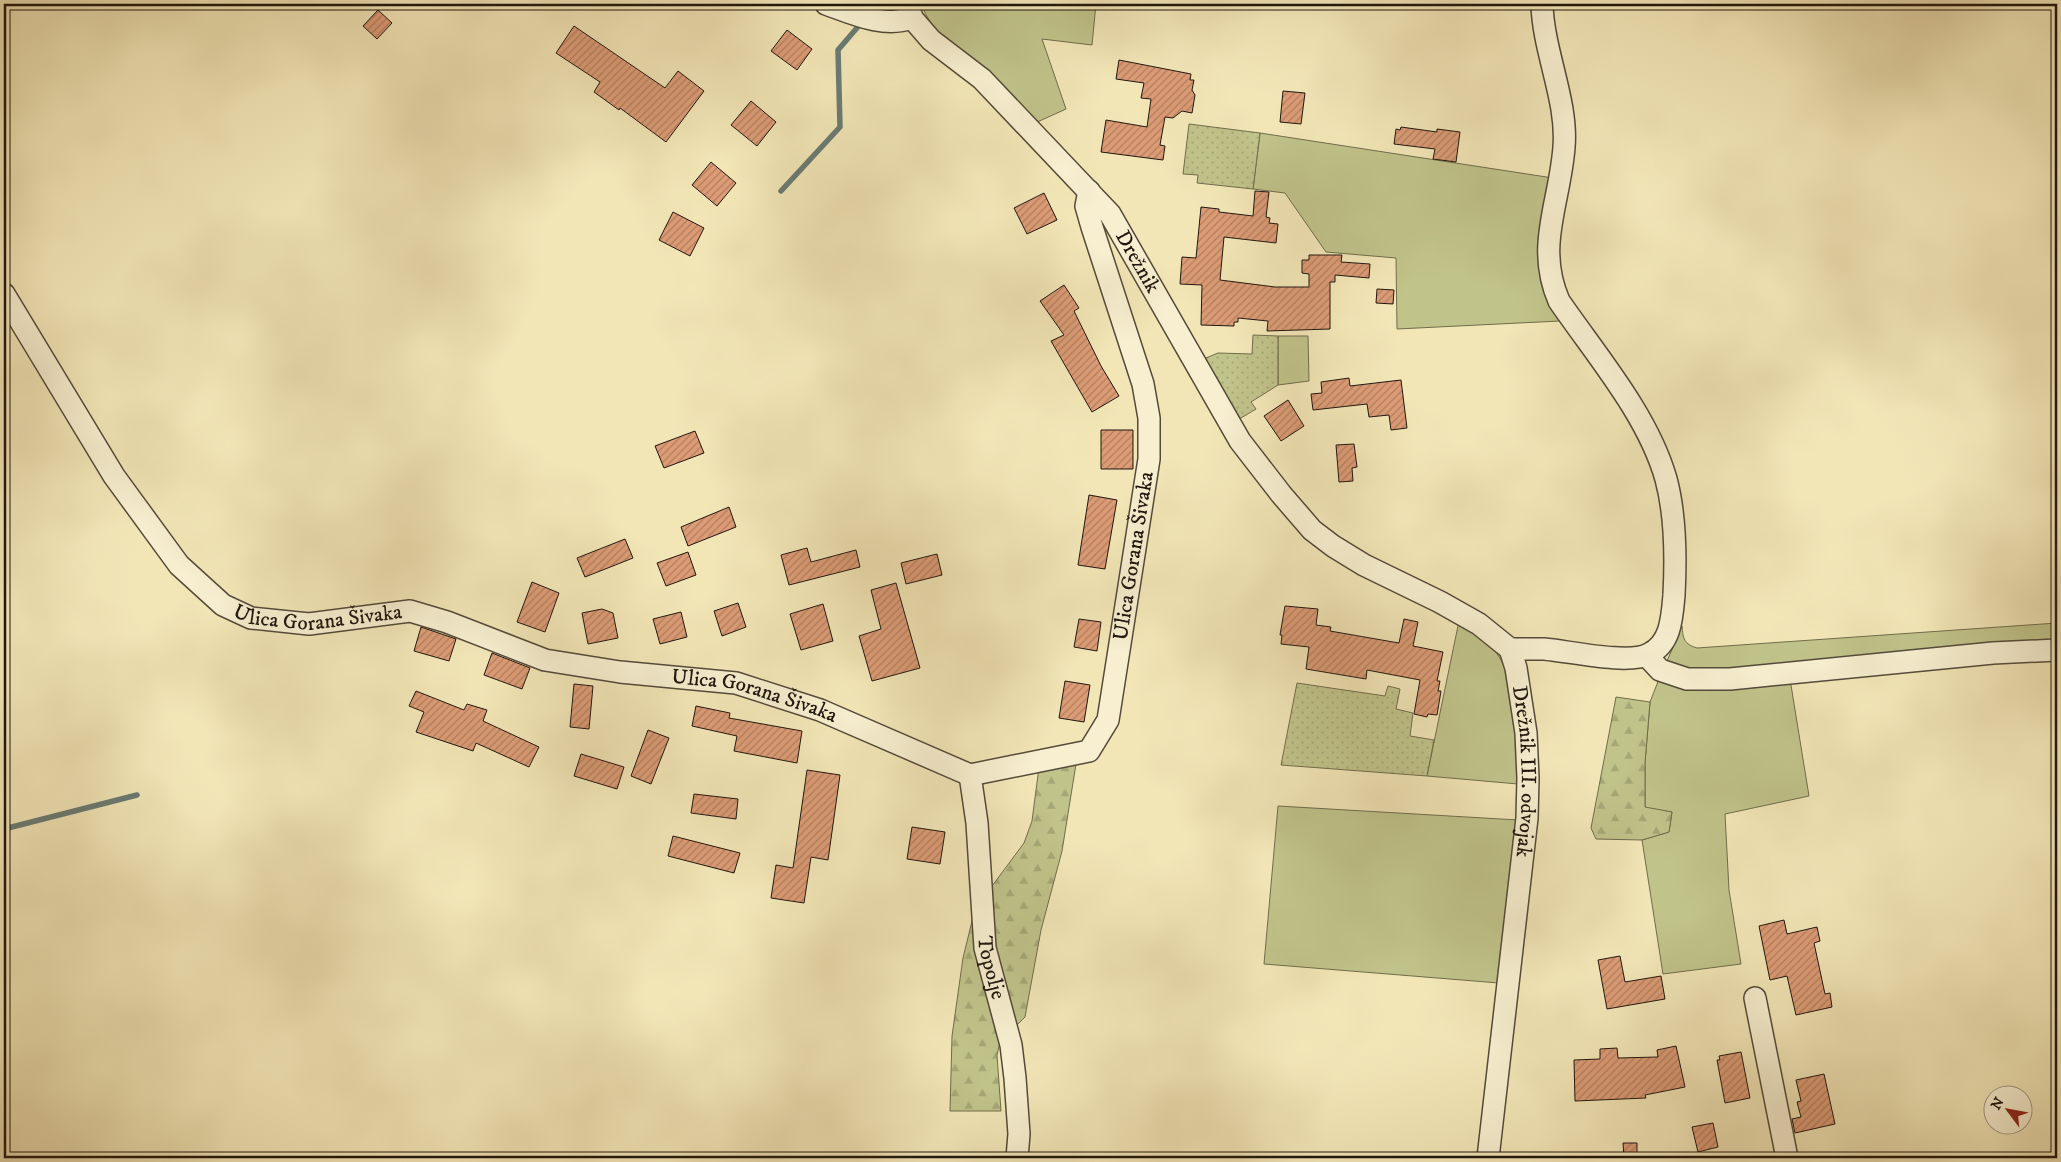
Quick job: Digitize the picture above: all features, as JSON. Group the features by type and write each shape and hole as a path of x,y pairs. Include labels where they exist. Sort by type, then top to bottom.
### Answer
{"street":[{"path":"826,4 873,20 890,22 910,11"},
{"path":"1510,648 1543,649 1632,658 1647,656 1666,638 1672,614 1676,564 1672,512 1666,478 1645,427 1559,301 1550,281 1548,247 1565,145 1555,78 1542,22 1542,4"},
{"name":"Drežnik","path":"910,11 931,40 982,80 1110,214 1240,441 1312,530 1333,546 1395,581 1440,602 1479,624 1510,648"},
{"name":"Ulica Gorana Šivaka","path":"4,294 114,476 179,565 223,605 251,618 309,624 410,611 447,622 545,660 620,672 736,682 820,710 970,775 1089,751 1108,720 1149,460 1149,418 1144,384 1086,206 1089,191"},
{"name":"Drežnik III. odvojak","path":"1488,1158 1527,818 1526,734 1516,668 1510,648"},
{"path":"1647,656 1660,670 1687,679 1721,679 1993,653 2057,650"},
{"name":"Topolje","path":"970,775 977,822 985,948 1010,1045 1015,1078 1019,1134 1017,1158"},
{"path":"1755,998 1787,1158"}],"green space":[{"path":"922,4 1096,4 1092,45 1042,39 1066,109 1035,123 1006,93 945,38 926,15"},
{"path":"1189,124 1260,133 1253,189 1197,183 1198,175 1183,174"},
{"path":"1260,133 1553,178 1549,302 1560,321 1397,329 1396,258 1326,252 1285,193 1253,189"},
{"path":"1253,335 1278,336 1278,385 1251,402 1256,409 1236,421 1201,360 1218,353 1252,354"},
{"path":"1278,336 1308,336 1309,381 1278,385"},
{"path":"1459,621 1489,643 1502,661 1509,677 1516,712 1518,784 1427,776"},
{"path":"2057,623 2057,643 1727,671 1704,672 1688,670 1667,661 1682,626 1685,640 1689,645 1697,648"},
{"path":"1659,679 1790,679 1809,796 1725,814 1729,890 1741,964 1663,974 1642,840 1669,832 1672,812 1645,808 1645,763 1650,702"},
{"path":"1297,683 1385,696 1388,686 1400,689 1396,709 1413,713 1410,736 1434,740 1427,776 1281,765"},
{"path":"1616,697 1650,702 1645,763 1645,807 1672,812 1669,832 1642,840 1596,839 1591,828"},
{"path":"1076,764 1062,851 1041,930 1025,1017 1000,1042 997,1055 1001,1111 950,1111 952,1036 963,958 975,909 1024,843 1032,821 1039,767"},
{"path":"1278,806 1518,820 1499,983 1264,964"}],"building":[{"path":"378,10 392,23 377,39 363,26"},
{"path":"574,26 665,88 678,71 704,91 666,142 620,108 619,110 594,92 600,82 556,53"},
{"path":"787,30 812,49 797,70 771,51"},
{"path":"1119,60 1191,74 1190,80 1194,80 1192,90 1195,95 1192,113 1182,111 1173,118 1165,117 1160,145 1165,146 1163,160 1101,152 1106,120 1147,127 1151,99 1141,98 1144,83 1116,79"},
{"path":"1283,91 1305,93 1301,124 1280,122"},
{"path":"751,101 776,122 757,146 731,125"},
{"path":"1401,127 1437,132 1437,129 1460,132 1456,162 1433,159 1435,149 1394,144 1396,129 1400,130"},
{"path":"711,162 736,183 717,206 692,185"},
{"path":"1255,191 1269,192 1266,217 1270,218 1269,223 1278,224 1276,243 1224,237 1220,280 1275,287 1309,287 1309,274 1302,273 1302,260 1309,260 1309,255 1342,255 1341,262 1370,264 1369,278 1335,275 1335,282 1330,282 1330,329 1267,331 1268,321 1238,318 1238,322 1234,322 1234,326 1201,325 1202,285 1180,284 1182,257 1196,258 1201,207 1219,209 1219,212 1253,216"},
{"path":"1044,193 1057,220 1027,234 1014,208"},
{"path":"673,212 704,228 690,256 659,240"},
{"path":"1064,285 1079,308 1074,311 1101,366 1119,396 1092,412 1051,341 1064,335 1040,301"},
{"path":"1377,289 1394,290 1393,304 1376,303"},
{"path":"1349,378 1350,386 1401,380 1407,428 1391,430 1389,415 1369,417 1367,404 1313,410 1311,394 1322,393 1321,382"},
{"path":"1288,400 1304,426 1281,441 1264,416"},
{"path":"1101,430 1133,430 1133,469 1101,469"},
{"path":"695,431 704,453 664,468 655,446"},
{"path":"1354,444 1357,467 1352,468 1353,481 1339,482 1336,445"},
{"path":"1089,495 1117,500 1105,569 1078,565"},
{"path":"729,507 736,527 688,546 681,527"},
{"path":"625,539 633,558 585,577 577,558"},
{"path":"807,548 811,562 856,550 860,567 789,585 781,555"},
{"path":"688,552 696,575 666,586 657,563"},
{"path":"937,554 942,575 906,584 901,563"},
{"path":"532,582 559,593 545,632 517,622"},
{"path":"896,583 920,668 872,681 859,636 881,629 871,590"},
{"path":"738,603 746,627 722,636 714,611"},
{"path":"823,604 833,641 801,650 790,614"},
{"path":"1285,606 1318,609 1316,625 1331,627 1330,631 1399,643 1404,619 1418,622 1413,646 1443,652 1437,681 1440,681 1438,691 1441,691 1437,715 1428,714 1427,717 1414,714 1420,680 1367,670 1366,679 1306,669 1309,647 1281,644 1282,635 1280,635"},
{"path":"602,609 613,613 618,638 588,644 582,613"},
{"path":"681,612 687,637 660,644 653,619"},
{"path":"1079,619 1101,622 1097,651 1074,647"},
{"path":"421,627 456,639 449,661 414,651"},
{"path":"492,653 530,668 522,689 484,675"},
{"path":"1065,681 1090,685 1084,722 1059,718"},
{"path":"574,684 593,686 589,729 570,727"},
{"path":"416,691 464,710 467,704 487,710 483,721 539,747 529,767 476,743 473,751 416,732 424,712 409,706"},
{"path":"696,706 730,713 729,718 802,731 797,763 734,751 737,736 692,726"},
{"path":"648,730 669,738 651,784 631,776"},
{"path":"581,754 624,767 617,789 574,776"},
{"path":"807,770 840,775 828,860 811,857 804,903 771,898 776,865 793,868"},
{"path":"694,794 738,799 736,819 691,813"},
{"path":"912,827 945,832 940,864 907,859"},
{"path":"673,836 740,853 734,873 668,856"},
{"path":"1784,920 1787,934 1817,927 1820,941 1814,943 1825,994 1830,993 1832,1007 1796,1015 1787,976 1770,980 1759,926"},
{"path":"1620,956 1625,982 1661,976 1665,999 1607,1009 1598,960"},
{"path":"1676,1046 1685,1087 1645,1095 1646,1098 1575,1101 1574,1060 1600,1059 1600,1049 1617,1048 1618,1058 1658,1057 1657,1050"},
{"path":"1741,1052 1750,1098 1725,1103 1717,1060 1720,1060 1719,1056"},
{"path":"1824,1074 1835,1124 1795,1133 1792,1119 1801,1117 1797,1102 1801,1101 1796,1080"},
{"path":"1713,1123 1718,1147 1698,1152 1692,1127"},
{"path":"1623,1143 1637,1143 1637,1158 1624,1158"}],"waterway":[{"path":"870,14 878,4"},
{"path":"781,191 840,127 838,50 862,22"},
{"path":"4,829 137,795"}]}
